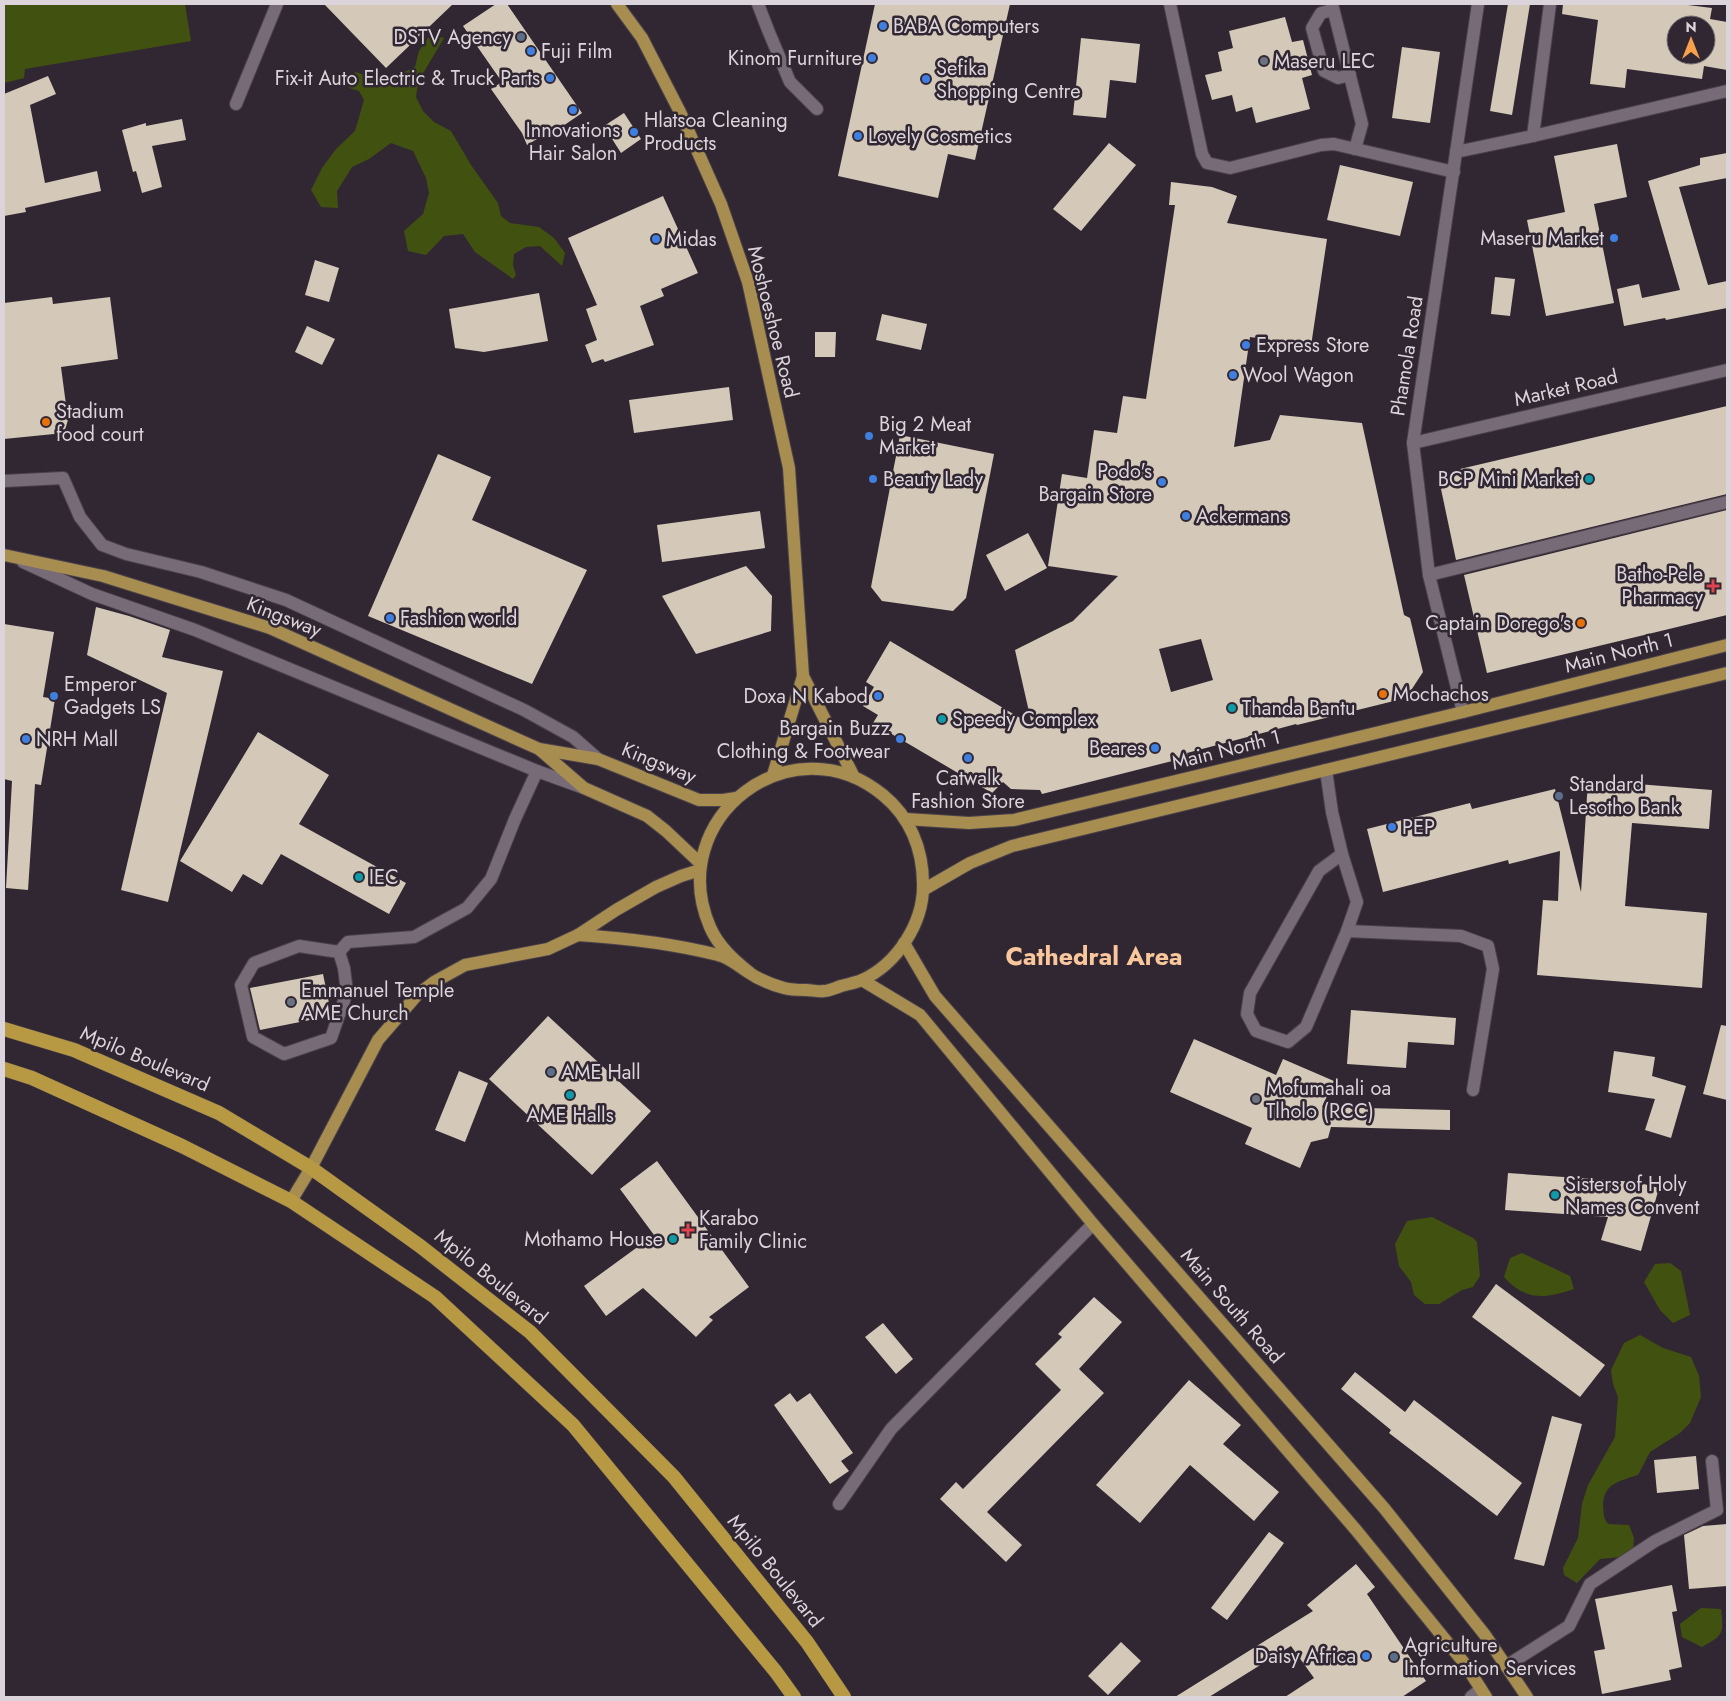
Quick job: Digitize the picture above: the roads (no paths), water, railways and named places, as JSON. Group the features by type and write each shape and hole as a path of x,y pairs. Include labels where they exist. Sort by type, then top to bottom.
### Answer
{"highway":[{"name":"Mpilo Boulevard","path":"4,1029 74,1050 219,1113 311,1168 420,1246 530,1332 674,1477 807,1642 844,1697"},
{"path":"4,1069 32,1078 182,1146 291,1201 435,1297 573,1425 770,1664 794,1697"}],"main road":[{"name":"Moshoeshoe Road","path":"617,4 642,38 680,112 721,204 748,282 788,468 803,676 773,775"},
{"name":"Kingsway","path":"8,556 103,576 270,628 539,749 598,759 698,800 736,798"},
{"name":"Main North 1","path":"906,820 969,823 1014,820 1463,712 1727,645"},
{"path":"923,890 970,864 1012,846 1727,673"},
{"name":"Moshoeshoe Road","path":"803,676 854,777"},
{"name":"Kingsway","path":"539,749 584,788 647,816 666,831 700,867"},
{"path":"578,935 626,938 684,946 724,956 750,973 785,989 825,991 862,980 886,964 904,943 917,918 923,890 923,866 916,842 906,820 892,802 874,788 854,777 828,770 800,770 773,775 754,785 736,798 719,817 707,840 700,867 701,900 710,928 727,954 750,973"},
{"path":"291,1201 311,1168 378,1040 417,995 450,972 464,966 548,949 578,935 616,910 700,867"},
{"name":"Main South Road","path":"904,943 935,996 1384,1508 1485,1635 1528,1697"},
{"path":"862,980 920,1015 1094,1224 1356,1530 1465,1664 1479,1695"}],"street":[{"path":"236,104 277,4"},
{"path":"758,4 790,82 817,109"},
{"path":"1170,4 1202,154 1208,163 1230,168 1321,145 1334,144 1454,172"},
{"name":"Phamola Road","path":"1463,712 1429,575 1413,443 1478,4"},
{"path":"1533,136 1550,4"},
{"path":"1350,75 1338,78 1324,71 1312,28 1321,13 1333,7 1350,75 1362,124 1354,149"},
{"path":"1456,152 1727,91"},
{"name":"Market Road","path":"1413,443 1727,370"},
{"path":"4,481 63,478 80,517 102,545 126,554 201,572 304,607 524,710 573,736 598,759"},
{"path":"1429,575 1727,502"},
{"path":"8,556 92,594 196,630 537,772 584,788"},
{"path":"1326,770 1332,812 1342,854 1357,902 1347,931 1306,1026 1288,1042 1256,1030 1247,1014 1250,993 1319,871 1342,854"},
{"path":"339,952 348,942 414,937 467,908 491,879 515,819 537,772"},
{"path":"1347,931 1461,936 1488,946 1493,969 1473,1090"},
{"path":"299,946 339,952 344,968 347,992 331,1038 284,1054 253,1037 241,985 254,963 299,946"},
{"path":"839,1504 891,1429 1094,1224"},
{"path":"1506,1666 1569,1626 1590,1584 1655,1541 1717,1510 1712,1460"}],"place":[{"name":"BABA Computers","path":"883,26"},
{"name":"DSTV Agency","path":"521,37"},
{"name":"Fuji Film","path":"531,51"},
{"name":"Kinom Furniture","path":"872,58"},
{"name":"Maseru LEC","path":"1264,61"},
{"name":"Fix-it Auto Electric & Truck Parts","path":"550,78"},
{"name":"Sefika Shopping Centre","path":"926,79"},
{"name":"Innovations Hair Salon","path":"573,110"},
{"name":"Hlatsoa Cleaning Products","path":"634,132"},
{"name":"Lovely Cosmetics","path":"858,136"},
{"name":"Maseru Market","path":"1614,238"},
{"name":"Midas","path":"656,239"},
{"name":"Express Store","path":"1246,345"},
{"name":"Wool Wagon","path":"1233,375"},
{"name":"Stadium food court","path":"46,422"},
{"name":"Big 2 Meat Market","path":"869,436"},
{"name":"Beauty Lady","path":"873,479"},
{"name":"BCP Mini Market","path":"1589,479"},
{"name":"Podo's Bargain Store","path":"1162,482"},
{"name":"Ackermans","path":"1186,516"},
{"name":"Batho-Pele Pharmacy","path":"1713,586"},
{"name":"Fashion world","path":"390,618"},
{"name":"Captain Dorego's","path":"1581,623"},
{"name":"Mochachos","path":"1383,694"},
{"name":"Emperor Gadgets LS","path":"54,696"},
{"name":"Doxa N Kabod","path":"878,696"},
{"name":"Thanda Bantu","path":"1232,708"},
{"name":"Speedy Complex","path":"942,719"},
{"name":"NRH Mall","path":"26,739"},
{"name":"Bargain Buzz Clothing & Footwear","path":"900,739"},
{"name":"Beares","path":"1155,748"},
{"name":"Catwalk Fashion Store","path":"968,758"},
{"name":"Standard Lesotho Bank","path":"1559,796"},
{"name":"PEP","path":"1392,827"},
{"name":"IEC","path":"359,877"},
{"name":"Emmanuel Temple AME Church","path":"291,1002"},
{"name":"AME Hall","path":"551,1072"},
{"name":"AME Halls","path":"570,1095"},
{"name":"Mofumahali oa Tlholo (RCC)","path":"1256,1099"},
{"name":"Sisters of Holy Names Convent","path":"1555,1195"},
{"name":"Karabo Family Clinic","path":"688,1230"},
{"name":"Mothamo House","path":"673,1239"},
{"name":"Daisy Africa","path":"1366,1656"},
{"name":"Agriculture Information Services","path":"1394,1657"}],"district":[{"name":"Cathedral Area","path":"1094,956"}]}
